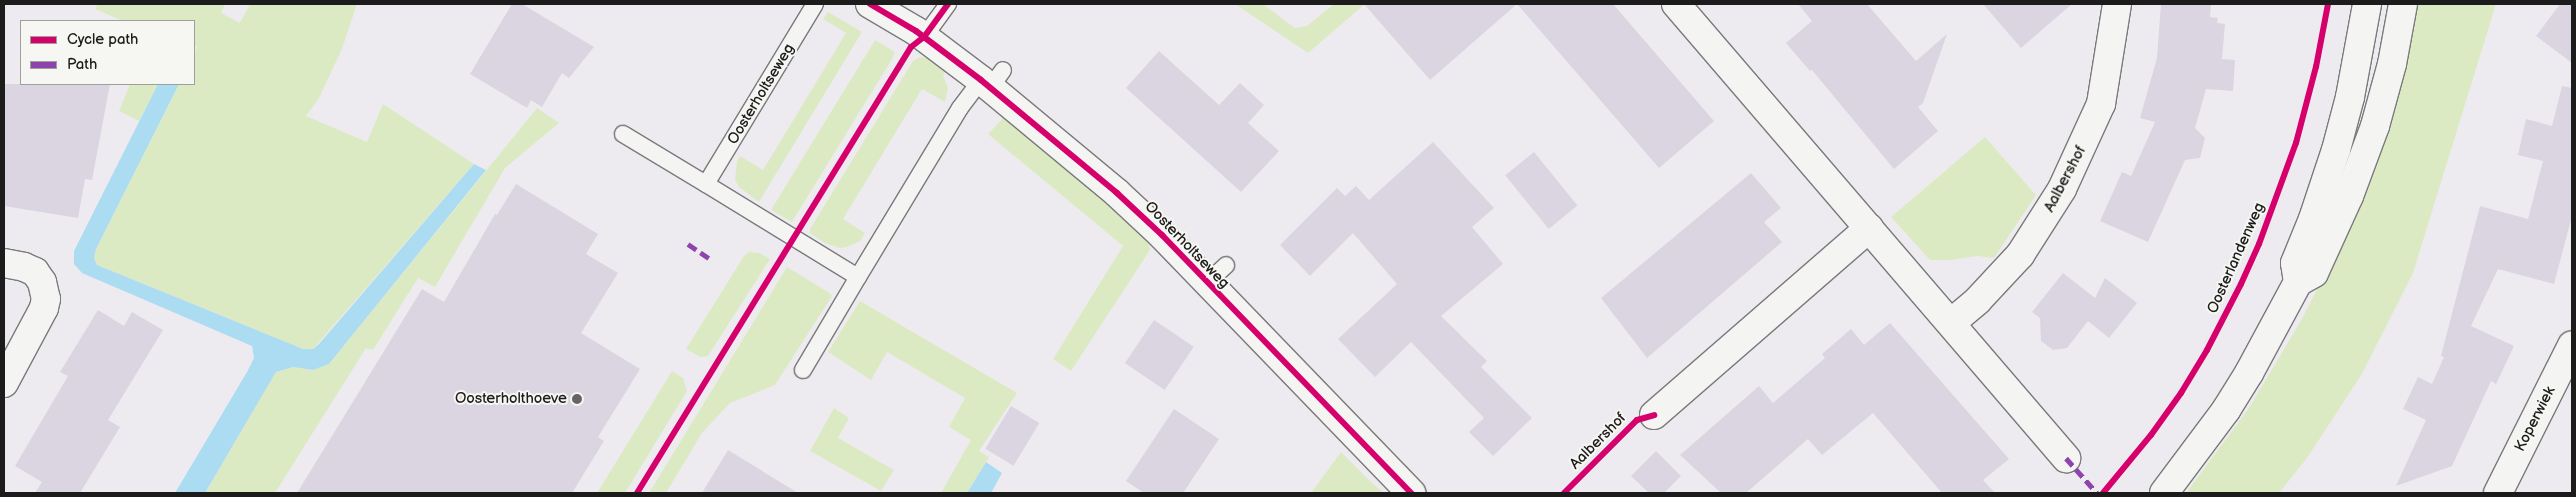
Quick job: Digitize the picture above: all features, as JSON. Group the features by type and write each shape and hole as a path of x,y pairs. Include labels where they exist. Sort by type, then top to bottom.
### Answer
{"street":[{"name":"Oosterholtseweg","path":"870,4 992,79 1162,235 1216,274 1411,493"},
{"path":"1676,4 2066,458"},
{"name":"Aalbershof","path":"1951,323 1978,300 2020,255 2062,189 2101,104 2117,4"},
{"path":"2298,282 2295,263 2313,219 2336,150 2350,97 2367,4"},
{"path":"2164,493 2226,410 2249,374 2298,282 2314,272 2363,159 2392,64 2403,4"},
{"path":"1654,415 1869,228"},
{"path":"4,263 24,267 35,272 42,282 46,299 44,308 4,383"},
{"name":"Koperwiek","path":"2498,493 2572,345"}],"lane":[{"name":"Oosterholtseweg","path":"706,184 816,4"},
{"path":"924,37 948,4"},
{"path":"803,370 960,108 992,79"},
{"path":"623,134 858,277"}],"green space":[{"path":"98,4 225,4 221,13 240,23 250,4 357,4 342,49 319,98 306,116 367,142 383,104 474,164 313,349 303,349 97,265 94,258 96,249 178,85 195,85 195,52 197,47 195,45 195,20 121,20 95,9"},
{"path":"1235,4 1263,4 1295,28 1307,26 1334,4 1365,4 1308,53"},
{"path":"2414,4 2496,4 2413,273 2362,374 2307,458 2279,493 2186,493 2249,408 2303,317 2345,234 2412,34"},
{"path":"828,12 862,32 759,202 739,187 735,180 737,161 740,156 763,170 846,33 823,19"},
{"path":"875,40 895,52 892,59 792,222 771,210"},
{"path":"920,57 927,58 945,72 943,75 948,88 945,102 922,89 843,219 865,233 860,241 840,248 825,243 810,233 810,229 913,61"},
{"path":"130,85 157,85 139,121 119,111"},
{"path":"537,108 559,123 505,168 435,287 418,278 373,350 366,348 275,493 205,493 276,372 293,367 313,370 329,364"},
{"path":"1004,117 1069,169 1149,244 1150,250 1071,371 1053,359 1123,246 988,134"},
{"path":"1985,137 2036,195 1994,258 1977,256 1951,260 1930,260 1891,217"},
{"path":"749,252 760,253 770,259 708,356 700,357 686,349 744,256"},
{"path":"787,267 832,296 775,385 730,403 702,433 666,493 649,493"},
{"path":"860,301 1017,393 979,451 989,457 967,493 941,493 971,440 949,427 965,398 887,352 871,380 828,352"},
{"path":"672,371 683,378 687,391 625,493 597,493"},
{"path":"834,408 849,418 838,438 894,470 881,491 810,451"},
{"path":"1341,452 1372,483 1384,493 1311,493"}],"water":[{"path":"157,85 178,85 96,249 94,258 97,265 303,349 313,349 319,344 474,164 486,170 329,364 313,370 293,367 276,372 205,493 175,493 247,372 254,358 252,346 82,273 74,264 74,251"},
{"path":"986,462 1002,473 991,493 967,493"}],"building":[{"path":"512,4 522,4 594,47 569,78 562,73 542,107 531,100 527,108 470,74"},
{"path":"1364,4 1517,4 1430,80"},
{"path":"1517,4 1613,4 1714,121 1659,168"},
{"path":"1798,4 1867,4 1916,61 1947,34 1923,103 1918,107 1938,131 1894,169 1812,70 1810,71 1786,43 1812,21"},
{"path":"1983,4 2072,4 2021,48"},
{"path":"2161,4 2211,4 2210,17 2218,18 2217,23 2225,24 2222,59 2235,60 2233,91 2206,89 2195,128 2205,138 2200,158 2185,160 2148,242 2100,221 2122,172 2131,176 2155,122 2140,118 2157,58"},
{"path":"2560,4 2572,4 2572,63 2536,36"},
{"path":"1159,51 1219,105 1240,83 1264,105 1248,123 1279,151 1241,192 1126,88"},
{"path":"4,84 110,85 92,180 85,179 78,218 4,206"},
{"path":"2562,86 2572,88 2572,216 2554,284 2498,269 2471,326 2514,346 2496,384 2491,381 2452,466 2396,486 2426,420 2403,409 2418,377 2432,384 2444,357 2441,356 2480,206 2528,219 2543,161 2518,155 2526,119 2552,126"},
{"path":"1433,142 1494,208 1472,227 1503,264 1441,316 1487,361 1481,367 1532,418 1493,456 1469,432 1484,418 1411,342 1375,377 1338,339 1397,284 1353,233 1310,276 1280,245 1337,188 1345,196 1356,186 1369,200"},
{"path":"1534,152 1577,206 1549,229 1505,175"},
{"path":"1751,173 1781,208 1764,222 1782,242 1647,358 1601,298"},
{"path":"516,184 598,234 586,254 618,273 581,333 640,369 598,437 604,441 572,493 297,493 422,289 444,302 495,214 497,215"},
{"path":"2063,273 2095,298 2105,278 2137,303 2109,338 2088,321 2067,348 2053,350 2041,341 2040,318 2032,312"},
{"path":"98,310 124,326 132,312 163,330 108,420 120,427 80,493 35,493 42,482 15,466 68,376 60,372"},
{"path":"1154,320 1194,347 1165,390 1125,363"},
{"path":"1890,323 2009,459 1983,480 1995,493 1942,493 1873,413 1822,455 1808,439 1746,493 1721,493 1680,455 1759,386 1773,403 1825,358 1822,354 1851,329 1864,345"},
{"path":"1011,406 1039,423 1014,466 985,449"},
{"path":"1174,409 1219,439 1183,493 1144,493 1126,481"},
{"path":"728,450 798,493 702,493"},
{"path":"1656,451 1681,476 1664,493 1649,493 1631,476"}],"marked path":[{"path":"688,244 709,258"},
{"path":"2066,458 2097,493"}],"cycle path":[{"path":"870,4 916,31 981,80 1117,193 1162,235 1411,493"},
{"path":"637,493 911,47 924,37 948,4"},
{"name":"Oosterlandenweg","path":"2103,493 2151,435 2181,393 2207,350 2241,284 2259,244 2296,143 2316,67 2328,4"},
{"path":"1564,493 1637,420 1654,415"}],"place":[{"name":"Oosterholthoeve","path":"577,399"}]}
